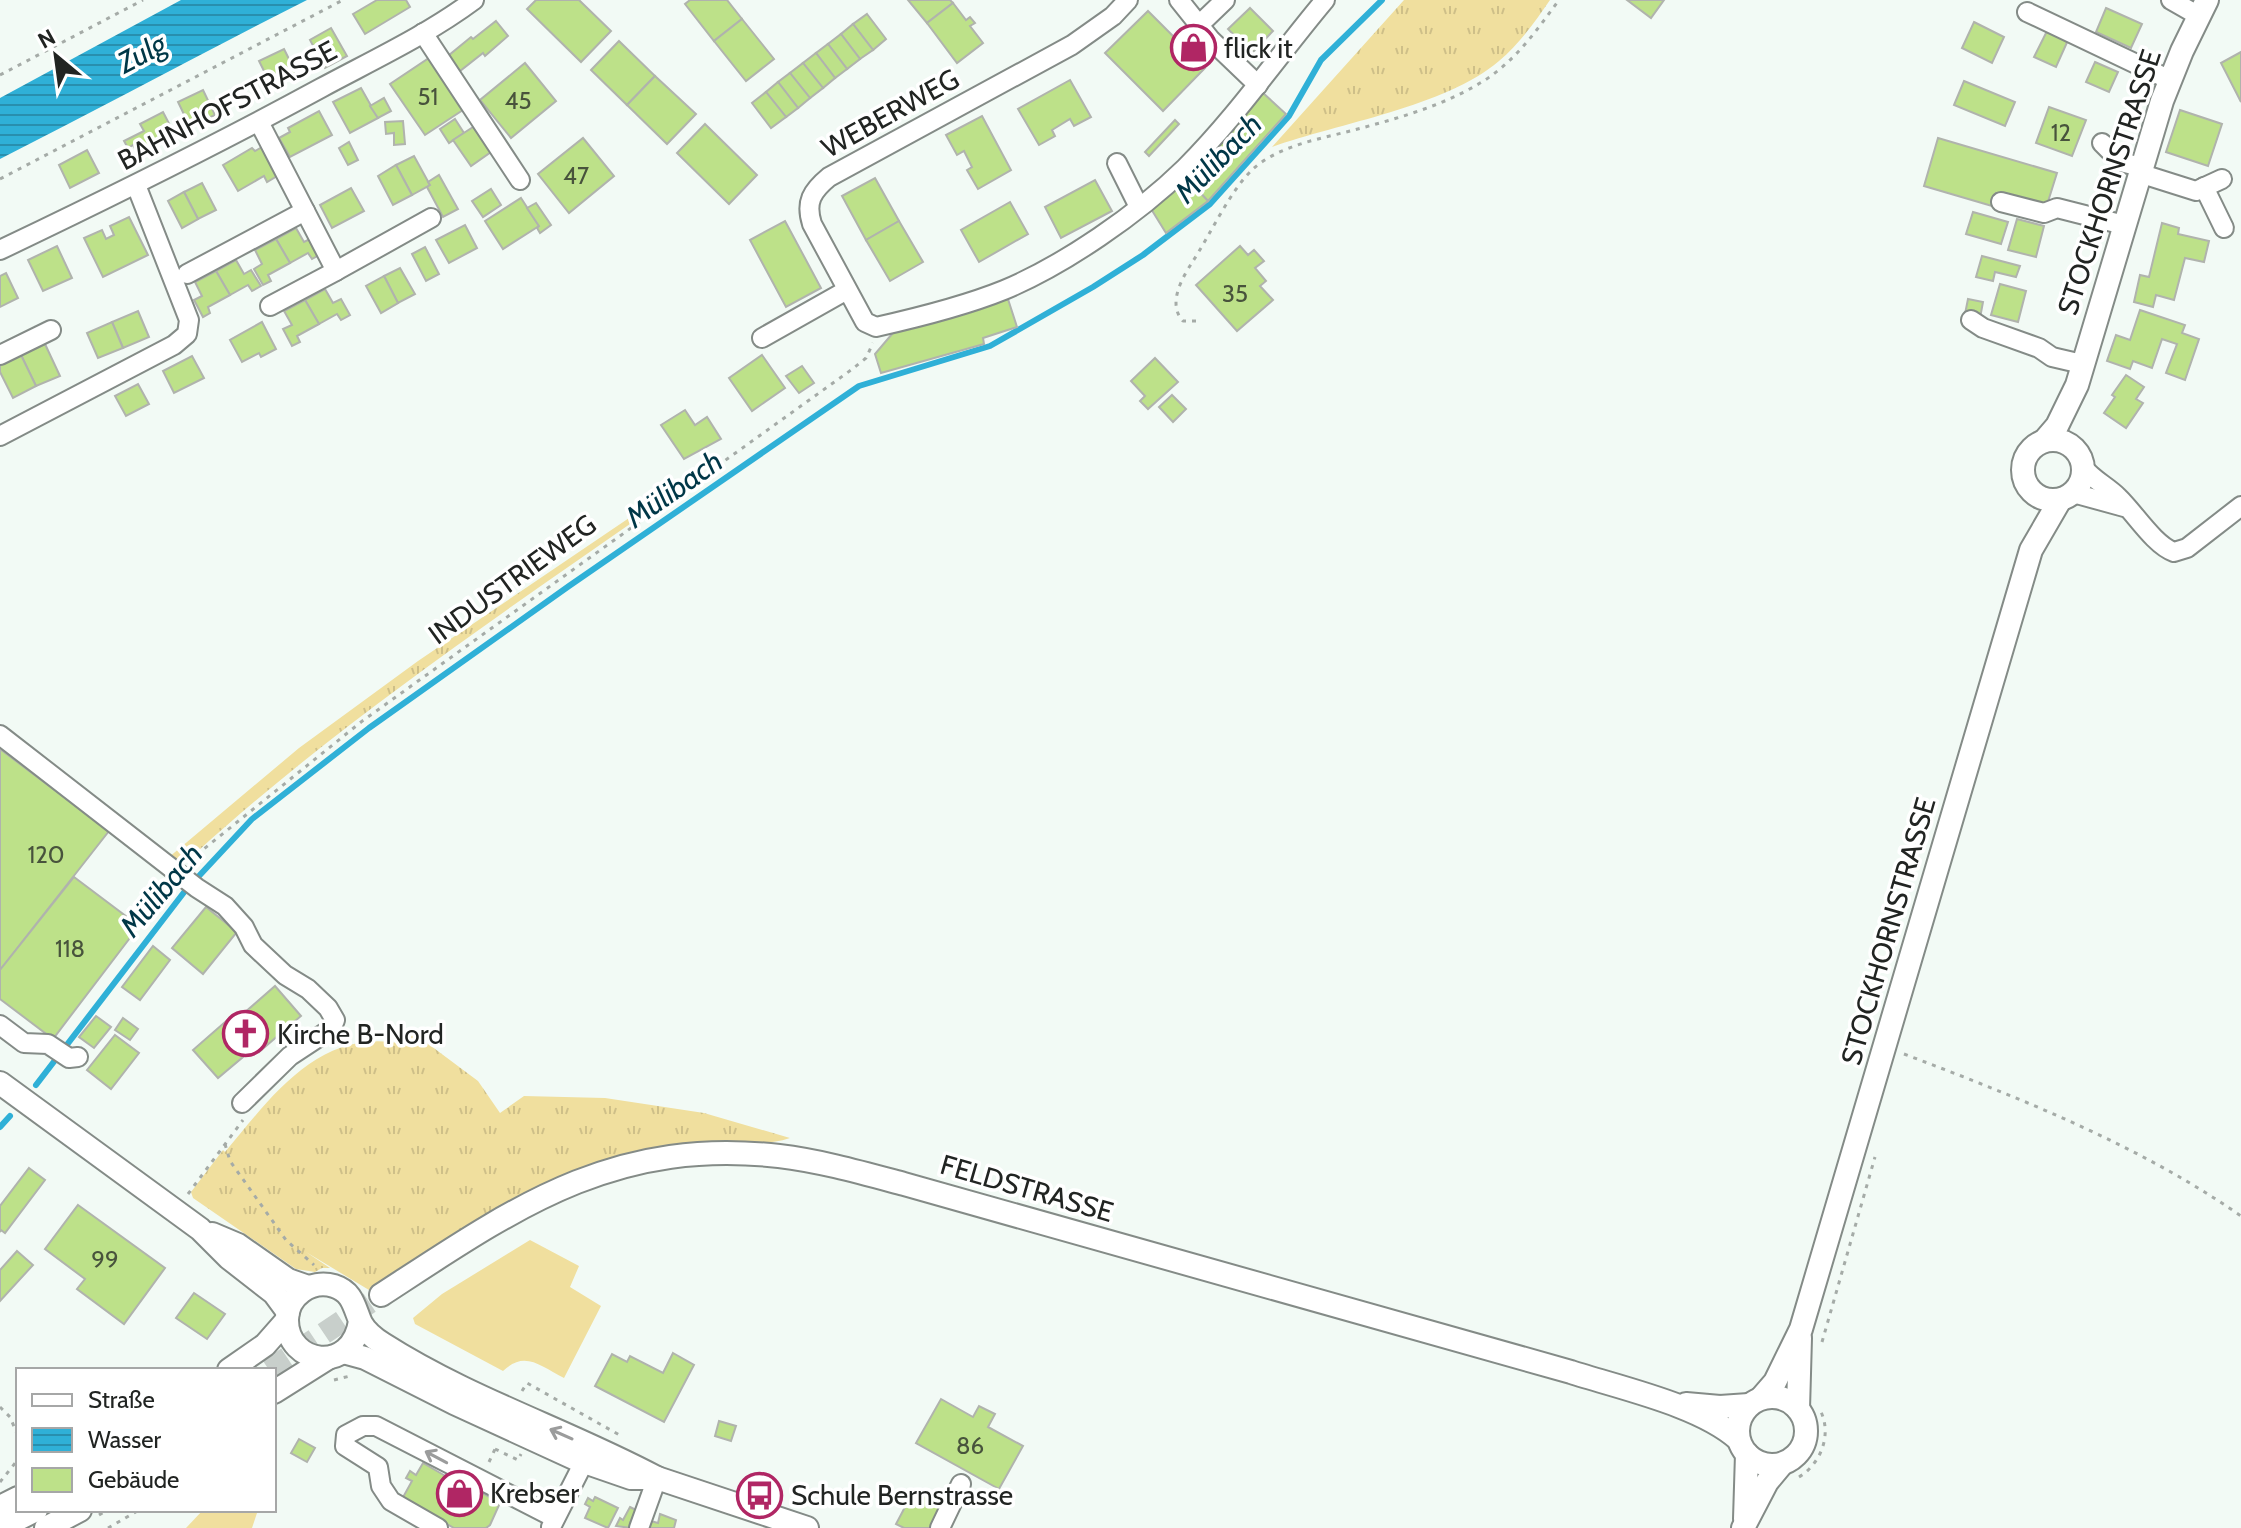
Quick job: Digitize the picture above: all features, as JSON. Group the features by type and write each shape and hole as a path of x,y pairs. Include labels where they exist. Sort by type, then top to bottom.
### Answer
{"main road":[{"name":"STOCKHORNSTRASSE","path":"2045,440 2057,426 2079,374 2170,80 2203,8"},
{"name":"STOCKHORNSTRASSE","path":"2079,374 2079,457"},
{"path":"2055,439 2079,457 2081,482 2066,496 2042,498 2031,492 2023,478 2024,459 2036,444 2045,440 2055,439"},
{"name":"STOCKHORNSTRASSE","path":"1756,1401 1775,1382 1801,1329 2031,550 2031,492"},
{"name":"STOCKHORNSTRASSE","path":"2031,550 2066,496"},
{"path":"0,1083 200,1229 229,1258 274,1293 287,1316 291,1337 303,1351 314,1356 365,1358 454,1403 584,1462 631,1478 657,1478"},
{"name":"FELDSTRASSE","path":"381,1295 493,1223 556,1189 582,1179 668,1157 755,1154 812,1161 904,1184 1673,1404 1724,1428 1742,1447"},
{"path":"200,1229 238,1245 288,1280 315,1278 344,1291 354,1302 360,1321 381,1343 493,1403 657,1478 807,1528"},
{"path":"232,1368 265,1345 287,1316 295,1297 315,1278"},
{"path":"276,1391 336,1355 356,1337 360,1321"},
{"name":"STOCKHORNSTRASSE","path":"1801,1329 1797,1395 1807,1406"},
{"path":"1782,1398 1807,1406 1805,1442 1786,1472 1767,1482 1744,1526 1739,1420 1756,1401 1782,1398"},
{"name":"FELDSTRASSE","path":"1673,1404 1720,1407 1756,1401"},
{"path":"1742,1447 1763,1464 1786,1472"},
{"path":"0,1528 32,1512"},
{"path":"46,1528 76,1512"}],"street":[{"name":"BAHNHOFSTRASSE","path":"0,250 259,122 423,33 474,0"},
{"name":"WEBERWEG","path":"876,327 865,322 812,224 808,210 816,188 829,177 1072,45 1113,16 1128,0"},
{"path":"1179,0 1229,59 1258,85"},
{"path":"1199,25 1225,0"},
{"path":"876,327 1000,291 1029,279 1105,232 1184,168 1258,85 1325,0"},
{"path":"2171,0 2203,8"},
{"path":"2027,12 2170,80"},
{"path":"423,33 520,180"},
{"path":"259,122 336,271"},
{"path":"2102,143 2121,162 2196,191 2222,179"},
{"path":"1117,163 1139,207"},
{"path":"0,436 174,345 187,334 189,320 136,185"},
{"path":"2204,187 2224,228"},
{"path":"2001,202 2044,213 2057,208 2124,225"},
{"path":"187,274 305,211"},
{"path":"270,306 431,218"},
{"path":"762,338 847,290"},
{"path":"1971,320 1983,328 2039,348 2079,374"},
{"path":"0,355 51,330"},
{"path":"2079,457 2163,546 2174,552 2187,548 2241,506"},
{"path":"2066,496 2130,510"},
{"path":"0,735 225,906 244,927 253,945 328,1008 335,1020 331,1029 290,1056 246,1107"},
{"path":"0,1025 24,1043 48,1044 68,1054"},
{"path":"438,1528 391,1501 381,1486 378,1467 345,1446 346,1435 363,1426 376,1426 553,1523 584,1462"},
{"path":"639,1528 657,1478"},
{"path":"940,1528 961,1484"}],"path":[{"path":"0,75 143,0"},
{"path":"0,179 343,0"},
{"path":"1196,321 1183,321 1176,314 1174,302 1186,272 1249,172 1268,158 1293,147 1407,115 1485,80 1520,51 1559,0"},
{"name":"INDUSTRIEWEG","path":"187,880 361,722 866,358 873,345 876,327"},
{"path":"1885,1048 1997,1090 2070,1122 2170,1172 2241,1216"},
{"path":"186,1197 225,1144 246,1107"},
{"path":"225,1144 230,1161 315,1278"},
{"path":"1822,1342 1878,1145"},
{"path":"518,1398 527,1383 635,1443"},
{"path":"1786,1472 1812,1466 1820,1456 1825,1441 1826,1425 1807,1406"},
{"path":"0,1407 10,1417 16,1431"},
{"path":"484,1472 496,1448 518,1460"},
{"path":"0,1482 16,1462"},
{"path":"108,1528 136,1512"}],"green space":[{"path":"1404,0 1550,0 1514,47 1476,77 1421,102 1272,147"},
{"path":"663,495 666,499 367,712 252,803 198,851 185,859 168,858 299,748 418,661"},
{"path":"411,1031 478,1081 500,1113 524,1096 605,1098 704,1113 790,1138 765,1143 674,1144 606,1159 569,1172 500,1206 369,1290 306,1252 330,1268 315,1272 296,1269 193,1198 191,1192 223,1150 225,1152 261,1109 300,1071 323,1056 347,1046 373,1041 403,1044"},
{"path":"530,1240 579,1266 570,1287 601,1306 564,1378 526,1361 503,1371 415,1324 413,1318 442,1294"},
{"path":"201,1512 257,1512 252,1528 186,1528"}],"water":[{"name":"Zulg","path":"181,0 307,0 0,159 0,98"}],"building":[{"path":"377,0 406,0 410,7 365,34 353,14"},
{"path":"536,0 579,0 611,31 581,62 527,9"},
{"path":"690,0 727,0 742,19 714,41 685,4"},
{"path":"908,0 950,0 953,3 927,23"},
{"path":"1627,0 1664,0 1651,18"},
{"path":"953,3 966,20 970,17 975,23 970,26 983,43 957,63 927,23"},
{"path":"1250,8 1273,31 1252,53 1228,29"},
{"path":"2106,8 2142,24 2131,48 2096,32"},
{"path":"1148,11 1205,68 1163,111 1105,53"},
{"path":"867,14 886,39 873,50 853,24"},
{"path":"742,19 774,59 746,81 714,41"},
{"path":"496,21 508,36 485,56 483,53 460,71 448,56"},
{"path":"1974,22 2004,37 1992,63 1962,48"},
{"path":"853,24 873,50 860,59 841,34"},
{"path":"331,28 347,56 325,68 310,40"},
{"path":"2048,29 2069,38 2056,67 2034,57"},
{"path":"841,34 860,59 847,69 828,44"},
{"path":"619,41 655,76 627,105 591,70"},
{"path":"828,44 847,69 835,78 816,53"},
{"path":"284,49 296,73 271,85 259,61"},
{"path":"2241,52 2241,102 2221,63"},
{"path":"816,53 835,78 823,88 803,63"},
{"path":"432,56 466,108 425,135 390,84"},
{"path":"2095,62 2118,72 2109,92 2086,82"},
{"path":"525,63 556,101 511,138 480,100"},
{"path":"803,63 823,88 810,98 790,73"},
{"path":"790,73 810,98 798,108 778,82"},
{"path":"655,76 696,114 667,144 627,105"},
{"path":"1070,80 1091,117 1074,126 1070,119 1052,130 1055,136 1039,145 1018,109"},
{"path":"1964,81 2015,102 2005,126 1954,105"},
{"path":"778,82 798,108 786,117 766,92"},
{"path":"361,88 378,118 350,133 333,102"},
{"path":"203,90 215,115 190,127 178,102"},
{"path":"766,92 786,117 771,128 752,103"},
{"path":"1262,92 1286,114 1208,201 1185,177"},
{"path":"384,98 391,111 378,118 370,106"},
{"path":"2049,107 2086,120 2072,156 2036,143"},
{"path":"2180,110 2222,124 2208,166 2166,152"},
{"path":"319,111 332,135 290,157 279,138 290,132 288,128"},
{"path":"163,112 175,135 138,154 133,145 128,148 124,141 144,131 140,124"},
{"path":"982,116 1011,170 978,189 967,170 972,167 964,151 957,155 946,135"},
{"path":"455,119 464,133 449,143 440,129"},
{"path":"1175,120 1179,124 1149,156 1145,152"},
{"path":"403,121 405,144 394,145 394,133 386,134 385,122"},
{"path":"705,124 757,175 729,204 677,153"},
{"path":"473,127 491,152 471,166 453,140"},
{"path":"583,138 614,176 569,213 538,174"},
{"path":"1938,138 2057,173 2046,208 1996,193 1992,206 1924,186"},
{"path":"349,142 358,160 348,165 339,148"},
{"path":"262,147 279,175 267,182 264,176 238,191 223,165 252,148 255,151"},
{"path":"87,150 99,173 70,188 59,165"},
{"path":"414,156 430,185 412,195 396,165"},
{"path":"396,165 412,195 393,205 378,176"},
{"path":"1182,173 1208,201 1166,233 1148,204"},
{"path":"439,175 458,209 443,217 427,187 430,185 428,182"},
{"path":"875,178 899,221 866,240 842,196"},
{"path":"1095,180 1112,211 1061,238 1045,207"},
{"path":"202,183 216,210 198,219 184,192"},
{"path":"351,188 364,211 332,228 320,205"},
{"path":"491,189 501,205 483,217 472,201"},
{"path":"184,192 198,219 182,228 168,201"},
{"path":"521,198 539,226 503,249 485,221"},
{"path":"1010,202 1028,234 979,262 961,230"},
{"path":"536,203 551,225 540,233 527,208"},
{"path":"1973,212 2008,222 2001,244 1966,234"},
{"path":"129,217 148,255 103,277 84,238 102,230 106,239 114,235 110,226"},
{"path":"2017,219 2044,226 2036,257 2008,250"},
{"path":"785,221 821,288 786,307 750,240"},
{"path":"899,221 923,262 890,281 866,240"},
{"path":"2162,223 2179,228 2178,234 2209,241 2204,262 2185,258 2174,300 2156,295 2153,307 2134,302 2140,275 2149,277"},
{"path":"465,225 477,248 449,263 436,240"},
{"path":"296,228 304,242 312,238 321,254 312,259 308,253 290,263 276,239"},
{"path":"276,239 290,263 268,275 271,281 263,285 254,269 262,264 255,250"},
{"path":"57,246 72,278 43,291 28,260"},
{"path":"1240,246 1248,255 1254,250 1264,261 1255,268 1266,281 1260,286 1273,300 1237,331 1196,285"},
{"path":"425,247 439,274 426,281 412,254"},
{"path":"1982,256 2020,266 2016,277 1995,272 1993,281 1976,277"},
{"path":"236,260 244,274 251,270 261,286 252,291 248,285 230,295 216,271"},
{"path":"400,268 415,294 398,303 384,276"},
{"path":"216,271 230,295 208,307 210,313 203,317 194,300 202,296 195,282"},
{"path":"6,273 18,298 0,307 0,276"},
{"path":"384,276 398,303 381,313 366,286"},
{"path":"2000,284 2026,291 2018,322 1991,315"},
{"path":"325,289 333,303 341,299 350,315 341,320 337,314 319,324 305,300"},
{"path":"1007,296 1017,327 983,338 984,344 881,373 875,354 898,327"},
{"path":"1968,299 1983,302 1980,318 1965,314"},
{"path":"305,300 319,324 297,336 300,342 292,346 283,329 292,325 284,311"},
{"path":"2140,310 2185,325 2182,333 2199,339 2185,380 2166,373 2177,344 2162,339 2152,368 2133,361 2130,369 2107,361 2116,335 2130,340"},
{"path":"138,311 149,337 123,348 112,322"},
{"path":"112,322 123,348 98,358 87,333"},
{"path":"262,322 276,349 242,362 230,340"},
{"path":"45,344 60,376 36,386 21,355"},
{"path":"21,355 36,386 13,398 0,372 0,365"},
{"path":"762,355 785,388 752,411 729,378"},
{"path":"192,356 204,378 174,393 163,371"},
{"path":"1155,358 1178,382 1148,409 1140,401 1145,396 1131,381"},
{"path":"802,366 814,383 799,393 786,376"},
{"path":"2126,375 2144,387 2136,399 2143,403 2126,428 2104,413"},
{"path":"138,384 149,404 126,416 115,396"},
{"path":"1172,395 1186,409 1173,422 1159,407"},
{"path":"685,410 695,425 707,417 721,439 684,459 661,425"},
{"path":"0,749 109,831 0,970"},
{"path":"74,877 139,926 53,1039 0,999 0,970"},
{"path":"206,907 237,932 203,974 172,948"},
{"path":"153,946 170,960 140,1000 122,987"},
{"name":"Kirche B-Nord","path":"275,986 301,1016 259,1052 255,1047 218,1078 193,1050 232,1016 236,1020"},
{"path":"96,1016 111,1027 94,1048 79,1037"},
{"path":"123,1018 138,1029 130,1040 115,1030"},
{"path":"115,1035 139,1053 111,1089 87,1070"},
{"path":"29,1168 45,1180 5,1233 0,1232 0,1206"},
{"path":"78,1205 165,1268 124,1324 77,1289 85,1279 45,1249"},
{"path":"17,1251 33,1265 0,1301 0,1270"},
{"path":"194,1293 225,1314 207,1339 176,1318"},
{"path":"673,1353 694,1365 664,1422 595,1386 612,1354 627,1362 630,1356 663,1373"},
{"path":"941,1399 973,1417 979,1406 995,1414 988,1427 1023,1446 999,1489 916,1443"},
{"path":"719,1421 736,1426 731,1441 715,1436"},
{"path":"299,1439 315,1448 307,1462 291,1453"},
{"path":"423,1463 480,1496 482,1493 500,1503 490,1525 486,1528 454,1528 402,1499 412,1481 406,1478 410,1471 416,1475"},
{"path":"914,1490 945,1505 933,1528 904,1528 896,1524"},
{"path":"595,1497 618,1508 608,1528 585,1518 590,1507 585,1504 588,1498 593,1501"},
{"path":"630,1507 636,1510 631,1528 616,1526 620,1518 623,1520"},
{"path":"660,1514 676,1520 674,1528 645,1528 647,1520 658,1523"}],"waterway":[{"name":"Mülibach","path":"36,1085 185,891 252,819 369,728 859,386 990,346 1143,255 1210,204 1289,116 1321,60 1382,0"},
{"name":"Mülibach","path":"0,1127 10,1116"}],"tunnel":[{"path":"272,1368 381,1295"}],"place":[{"name":"flick it","path":"1193,48"},
{"name":"Kirche B-Nord","path":"246,1034"},
{"name":"Krebser","path":"459,1493"},
{"name":"Schule Bernstrasse","path":"760,1495"}]}
